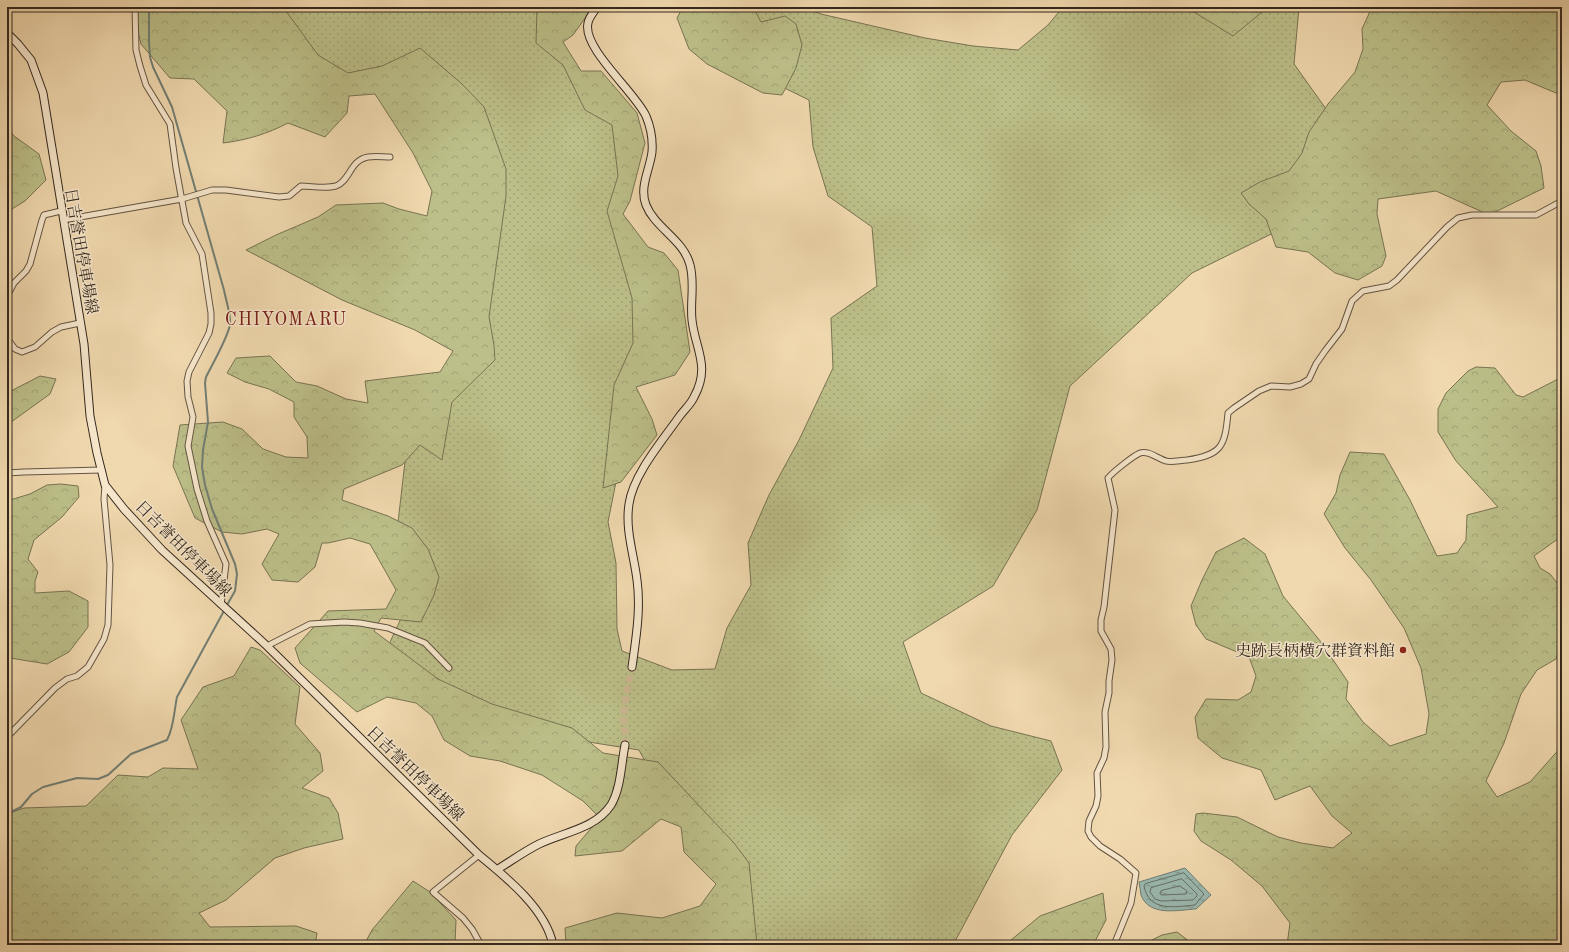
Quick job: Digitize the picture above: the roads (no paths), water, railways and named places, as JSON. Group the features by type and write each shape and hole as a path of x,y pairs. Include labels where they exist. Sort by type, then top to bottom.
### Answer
{"main road":[{"path":"597,7 588,22 588,33 592,45 645,115 652,135 652,153 644,182 643,193 650,212 681,247 690,263 693,292 692,318 702,358 702,375 694,398 644,468 635,483 629,504 628,525 637,580 639,609 638,630 632,666"},
{"name":"日吉誉田停車場線","path":"7,33 31,60 43,93 61,211 84,344 90,416 105,485 124,509 162,550 267,646 479,855 498,870 534,907 544,920 552,938 553,945"},
{"path":"498,870 540,844 591,824 604,815 617,792 625,745"}],"street":[{"path":"135,7 136,50 146,85 170,124 186,223 202,254 211,313 209,333 189,372 187,381 188,397 193,418 188,446 197,489 207,521 226,564 221,605"},
{"path":"63,220 182,198 212,190 226,190 279,197 289,196 301,186 336,186 345,180 351,169 359,161 367,157 390,157"},
{"path":"1114,945 1131,903 1136,873 1120,859 1100,846 1091,837 1088,831 1089,821 1096,806 1098,796 1096,773 1104,758 1106,747 1105,712 1109,692 1108,681 1112,660 1111,649 1101,631 1101,620 1104,607 1115,510 1108,478 1112,473 1140,454 1147,453 1168,462 1201,458 1211,455 1221,446 1226,430 1228,414 1259,390 1271,386 1301,384 1309,379 1325,350 1342,329 1352,301 1363,290 1389,286 1397,280 1447,227 1458,218 1472,215 1536,215 1562,202"},
{"path":"7,296 14,283 26,271 30,264 44,215 61,211"},
{"path":"7,338 15,349 22,352 35,347 52,332 61,327 80,323"},
{"path":"7,473 101,470"},
{"path":"7,737 55,688 67,679 77,676 88,667 104,639 108,625 110,566 104,499 105,485"},
{"path":"267,646 310,624 344,622 360,623 388,628 426,643 449,668"},
{"path":"479,855 433,892 468,923 481,945"}],"water":[{"path":"1185,868 1211,895 1196,909 1165,911 1150,907 1145,902 1141,895 1139,882"}],"waterway":[{"path":"147,7 149,13 150,57 153,67 172,107 230,316 230,325 226,337 206,377 205,383 208,422 203,450 202,467 205,485 212,509 235,564 237,574 235,591 227,605"},
{"path":"7,814 21,807 32,794 43,787 77,778 98,779 108,775 131,754 167,740 172,724 177,697 225,609"}],"tunnel":[{"path":"625,745 624,711 632,667"}],"place":[{"name":"史跡長柄横穴群資料館","path":"1403,650"}],"district":[{"name":"CHIYOMARU","path":"286,319"}]}
